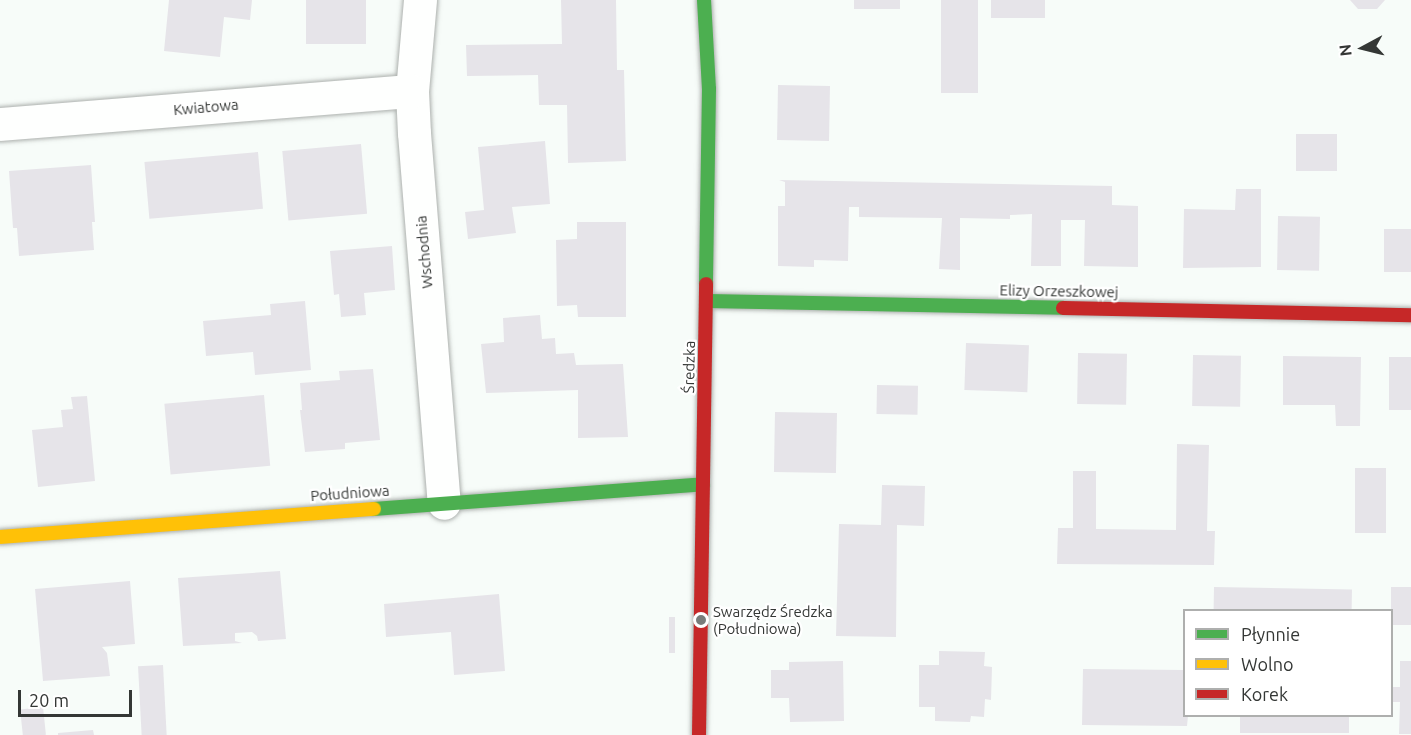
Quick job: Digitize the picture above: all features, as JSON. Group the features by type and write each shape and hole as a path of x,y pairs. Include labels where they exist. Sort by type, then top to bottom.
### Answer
{"street":[{"name":"Wschodnia","path":"420,0 412,91 444,503"},
{"name":"Średzka","path":"699,735 709,89 704,0"},
{"name":"Kwiatowa","path":"0,124 412,91"},
{"name":"Elizy Orzeszkowej","path":"706,301 1411,315"},
{"name":"Południowa","path":"0,537 703,484"}],"building":[{"path":"169,0 252,0 250,20 224,17 220,57 164,51"},
{"path":"306,0 366,0 366,44 306,44"},
{"path":"561,0 616,0 617,70 624,70 626,161 568,163 567,105 539,105 538,75 467,76 466,45 562,44"},
{"path":"854,0 900,0 900,9 854,9"},
{"path":"941,0 978,0 978,93 941,93"},
{"path":"991,0 1045,0 1045,18 991,18"},
{"path":"1350,0 1385,0 1377,9 1358,9"},
{"path":"778,85 830,86 829,141 777,140"},
{"path":"1296,134 1337,134 1337,171 1296,171"},
{"path":"545,141 550,204 512,207 516,233 468,239 465,212 484,210 478,147"},
{"path":"361,144 367,214 288,221 282,151"},
{"path":"258,152 263,209 149,219 144,162"},
{"path":"91,165 95,222 92,222 94,250 19,256 17,228 13,228 9,171"},
{"path":"779,180 1112,186 1112,205 1138,206 1138,267 1084,266 1085,220 1061,220 1061,266 1031,266 1032,214 1010,215 1010,219 960,218 960,270 939,269 942,218 859,217 859,207 849,207 848,261 814,260 814,267 778,266 778,206 785,206 785,182"},
{"path":"1236,189 1261,189 1261,267 1183,268 1184,209 1235,210"},
{"path":"1278,216 1320,217 1319,271 1277,270"},
{"path":"577,222 626,222 626,317 578,317 577,305 557,306 556,240 577,239"},
{"path":"1384,229 1411,229 1411,272 1384,272"},
{"path":"392,246 395,290 364,293 366,315 341,317 339,294 334,295 330,251"},
{"path":"305,301 311,370 255,375 253,352 206,356 203,321 271,315 270,304"},
{"path":"540,315 542,339 555,338 556,354 574,353 576,365 623,364 628,437 578,438 578,390 486,393 481,344 504,342 503,318"},
{"path":"966,343 1029,345 1027,392 964,390"},
{"path":"1078,353 1127,354 1126,405 1077,404"},
{"path":"1193,355 1241,356 1240,407 1192,406"},
{"path":"1283,356 1361,357 1360,426 1336,426 1335,405 1283,405"},
{"path":"1389,357 1411,357 1411,410 1389,410"},
{"path":"373,369 380,440 345,443 345,449 305,452 300,410 302,410 300,383 340,380 339,371"},
{"path":"877,385 918,386 917,415 876,414"},
{"path":"264,395 270,466 171,474 164,404"},
{"path":"87,396 95,481 38,487 32,430 63,427 61,410 73,409 71,397"},
{"path":"775,412 837,413 836,473 774,472"},
{"path":"1177,444 1209,445 1207,531 1215,531 1214,565 1057,564 1058,528 1073,528 1073,471 1096,471 1096,529 1176,530"},
{"path":"1355,468 1386,468 1386,533 1355,533"},
{"path":"882,485 925,486 924,526 897,525 896,637 836,636 839,524 881,525"},
{"path":"280,571 286,639 258,641 257,636 252,632 235,633 235,641 242,643 183,646 178,578"},
{"path":"130,581 135,644 102,647 107,653 110,676 43,681 35,589"},
{"path":"1214,587 1352,589 1352,609 1214,609"},
{"path":"1391,587 1411,587 1411,625 1393,625 1393,609 1391,609"},
{"path":"499,594 505,671 454,675 451,632 386,637 384,604"},
{"path":"669,617 675,617 675,653 669,653"},
{"path":"939,651 985,652 984,666 992,667 991,700 985,699 984,717 971,716 970,722 935,721 935,707 919,707 919,665 939,665"},
{"path":"843,661 844,721 790,722 789,698 771,698 771,670 789,670 789,662"},
{"path":"1400,661 1411,661 1411,734 1399,734 1400,702 1393,702 1393,687 1400,687"},
{"path":"163,665 167,735 142,735 138,666"},
{"path":"1083,669 1183,670 1183,717 1188,717 1187,726 1082,725"},
{"path":"43,707 46,735 23,735 20,709"},
{"path":"1240,717 1349,717 1349,733 1240,733"},
{"path":"93,730 94,735 58,735 58,733"}],"traffic: fast":[{"path":"704,0 709,89 706,284"},
{"path":"707,301 1063,308"},
{"path":"374,509 703,484"}],"traffic: slow":[{"path":"0,537 374,509"}],"traffic: jam":[{"path":"699,735 706,284"},
{"path":"1063,308 1411,315"}],"place":[{"name":"Swarzędz Średzka (Południowa)","path":"701,620"}]}
